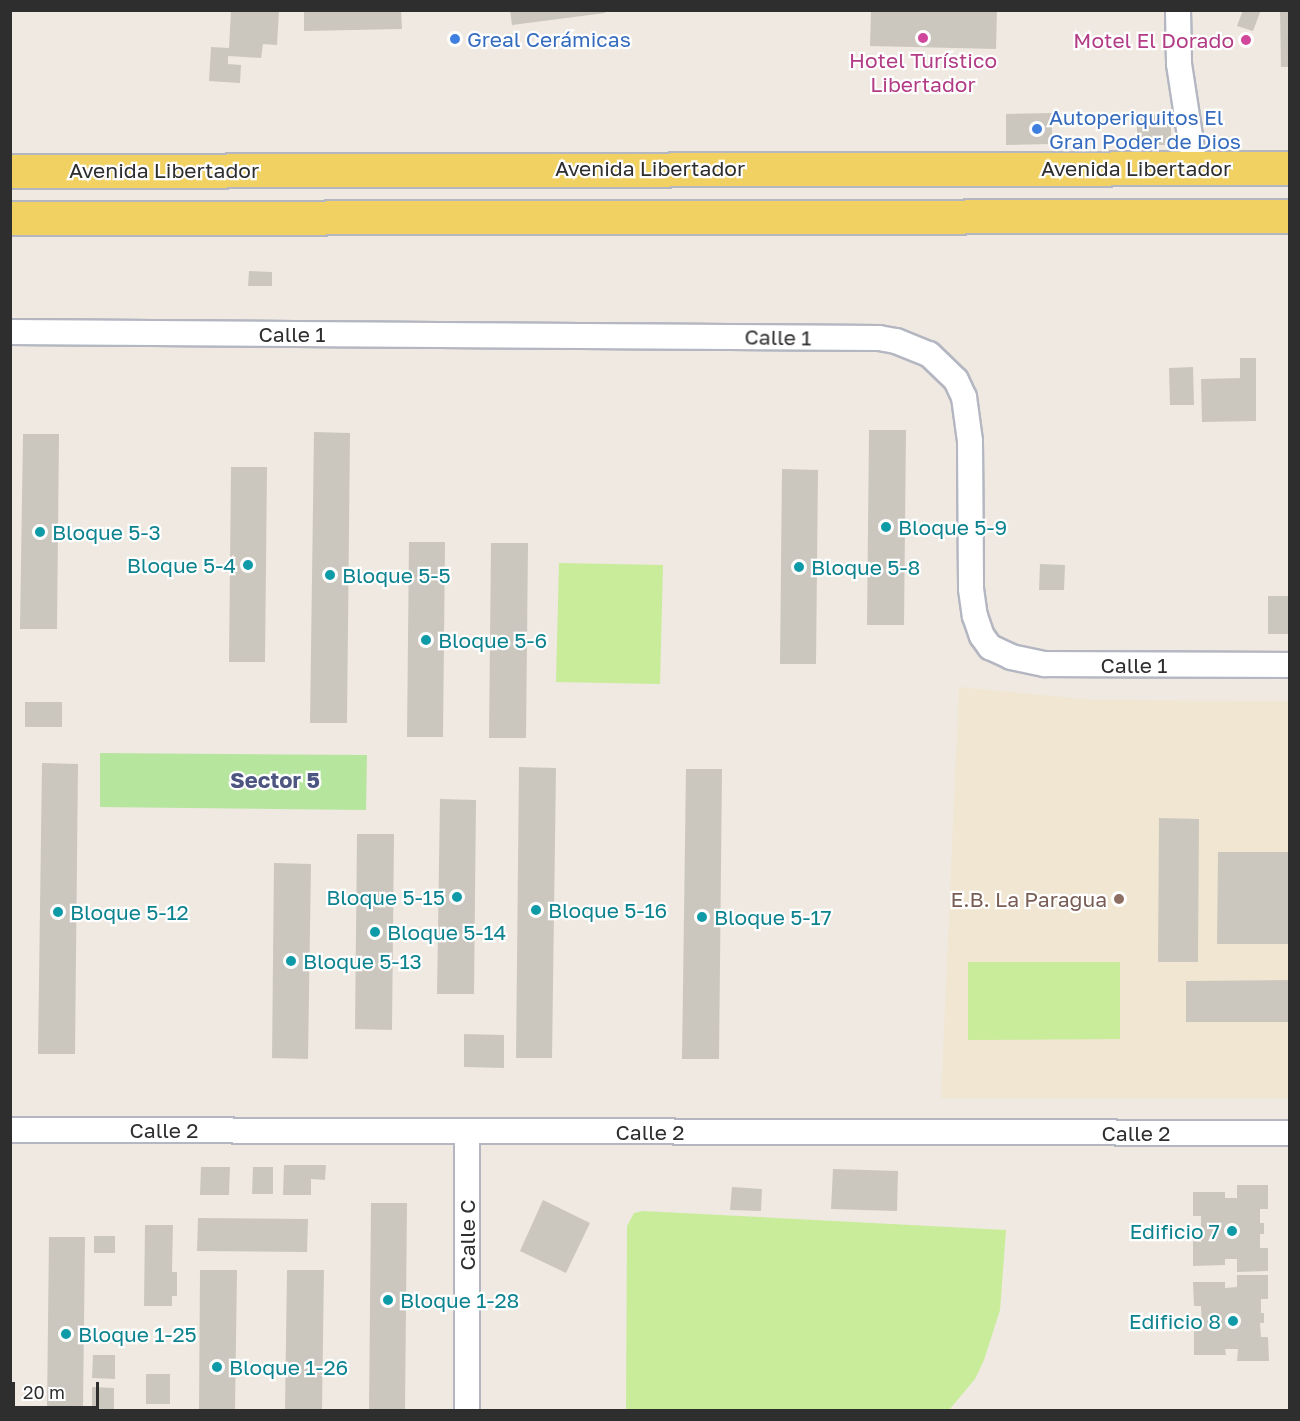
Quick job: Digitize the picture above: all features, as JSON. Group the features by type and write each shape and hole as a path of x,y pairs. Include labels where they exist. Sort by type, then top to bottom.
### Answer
{"main road":[{"name":"Avenida Libertador","path":"10,171 1290,168"},
{"path":"10,218 1290,216"}],"street":[{"path":"1178,10 1179,64 1195,168"},
{"name":"Calle 1","path":"10,332 879,338 896,340 929,354 942,364 956,380 964,397 970,441 971,589 975,616 982,636 990,647 1011,657 1045,664 1290,665"},
{"name":"Calle 2","path":"10,1130 1290,1133"},
{"name":"Calle C","path":"466,1410 467,1131"}],"shaded area":[{"name":"E.B. La Paragua","path":"959,687 1093,700 1289,701 1289,1098 941,1098"}],"green space":[{"path":"559,563 663,565 660,684 556,682"},
{"path":"100,753 367,755 366,810 100,807"},
{"path":"968,962 1120,962 1120,1039 968,1040"},
{"path":"643,1211 1006,1230 1000,1310 984,1360 975,1379 949,1410 626,1410 627,1226 634,1213"}],"building":[{"path":"231,10 279,10 277,45 263,44 261,58 228,56 228,64 241,65 240,83 209,81 211,47 229,48"},
{"path":"304,10 401,10 402,29 304,31"},
{"path":"510,10 605,10 605,13 512,25"},
{"path":"871,10 997,10 996,49 870,46"},
{"path":"1243,10 1261,10 1253,31 1237,26"},
{"path":"1280,10 1290,10 1290,67 1281,67"},
{"path":"1052,113 1052,144 1006,145 1006,114"},
{"path":"1137,115 1171,115 1171,145 1137,145"},
{"path":"249,271 272,272 272,286 248,286"},
{"path":"1240,358 1256,358 1256,421 1202,422 1201,379 1240,378"},
{"path":"1193,367 1194,405 1170,405 1169,368"},
{"name":"Bloque 5-9","path":"869,430 906,430 904,625 867,625"},
{"name":"Bloque 5-5","path":"314,432 350,433 347,723 310,723"},
{"name":"Bloque 5-3","path":"23,434 59,434 57,629 20,629"},
{"name":"Bloque 5-4","path":"231,467 267,467 265,662 229,662"},
{"name":"Bloque 5-8","path":"782,469 818,470 816,664 780,664"},
{"name":"Bloque 5-6","path":"409,542 445,542 443,737 407,737"},
{"path":"491,543 528,543 526,738 489,738"},
{"path":"1040,564 1065,565 1064,590 1039,590"},
{"path":"1268,596 1290,596 1290,634 1268,634"},
{"path":"25,702 62,702 62,727 25,727"},
{"name":"Bloque 5-12","path":"42,763 78,764 75,1054 38,1054"},
{"name":"Bloque 5-16","path":"519,767 556,768 552,1058 516,1058"},
{"name":"Bloque 5-17","path":"686,769 722,769 719,1059 682,1059"},
{"name":"Bloque 5-15","path":"440,799 476,800 474,994 437,994"},
{"path":"1159,818 1199,819 1198,962 1158,962"},
{"name":"Bloque 5-14","path":"357,834 394,834 392,1030 355,1029"},
{"path":"1218,852 1290,852 1290,944 1217,944"},
{"name":"Bloque 5-13","path":"274,863 311,864 308,1059 272,1058"},
{"path":"1290,980 1290,1022 1186,1022 1186,981"},
{"path":"464,1034 504,1035 504,1068 464,1067"},
{"path":"284,1165 326,1165 325,1180 311,1179 311,1195 283,1195"},
{"path":"201,1167 230,1167 229,1195 200,1195"},
{"path":"253,1167 273,1167 273,1194 252,1194"},
{"path":"833,1169 898,1171 897,1211 831,1209"},
{"name":"Edificio 7","path":"1237,1185 1268,1185 1268,1209 1260,1209 1260,1223 1264,1223 1264,1234 1260,1234 1260,1248 1268,1248 1268,1271 1237,1272 1237,1259 1225,1259 1225,1265 1193,1266 1193,1241 1201,1242 1201,1216 1193,1216 1193,1192 1225,1192 1225,1198 1237,1198"},
{"path":"732,1187 762,1189 761,1211 730,1210"},
{"path":"543,1200 590,1223 566,1273 520,1251"},
{"name":"Bloque 1-28","path":"371,1203 407,1203 405,1410 369,1410"},
{"path":"198,1218 308,1219 307,1252 197,1251"},
{"path":"145,1225 173,1225 172,1272 177,1272 177,1296 172,1296 172,1306 144,1306"},
{"path":"94,1236 115,1236 115,1253 94,1253"},
{"name":"Bloque 1-25","path":"49,1237 85,1237 83,1410 47,1410"},
{"name":"Bloque 1-26","path":"200,1270 237,1270 235,1410 199,1410"},
{"path":"287,1270 324,1270 322,1410 285,1410"},
{"name":"Edificio 8","path":"1237,1275 1268,1275 1268,1299 1261,1299 1264,1323 1260,1323 1261,1337 1268,1337 1269,1361 1237,1361 1238,1349 1225,1349 1226,1355 1194,1355 1194,1331 1202,1331 1201,1306 1194,1306 1193,1282 1225,1282 1225,1288 1237,1287"},
{"path":"93,1355 115,1355 115,1379 92,1378"},
{"path":"146,1374 170,1374 170,1404 146,1404"},
{"path":"92,1387 114,1388 114,1410 92,1410"}],"place":[{"name":"Hotel Turístico Libertador","path":"923,38"},
{"name":"Greal Cerámicas","path":"455,39"},
{"name":"Motel El Dorado","path":"1246,40"},
{"name":"Autoperiquitos El Gran Poder de Dios","path":"1037,129"},
{"name":"Bloque 5-9","path":"886,527"},
{"name":"Bloque 5-3","path":"40,532"},
{"name":"Bloque 5-4","path":"248,565"},
{"name":"Bloque 5-8","path":"799,567"},
{"name":"Bloque 5-5","path":"330,575"},
{"name":"Bloque 5-6","path":"426,640"},
{"name":"Bloque 5-15","path":"457,897"},
{"name":"E.B. La Paragua","path":"1119,899"},
{"name":"Bloque 5-16","path":"536,910"},
{"name":"Bloque 5-12","path":"58,912"},
{"name":"Bloque 5-17","path":"702,917"},
{"name":"Bloque 5-14","path":"375,932"},
{"name":"Bloque 5-13","path":"291,961"},
{"name":"Edificio 7","path":"1232,1231"},
{"name":"Bloque 1-28","path":"388,1300"},
{"name":"Edificio 8","path":"1233,1321"},
{"name":"Bloque 1-25","path":"66,1334"},
{"name":"Bloque 1-26","path":"217,1367"}],"district":[{"name":"Sector 5","path":"275,780"}]}
